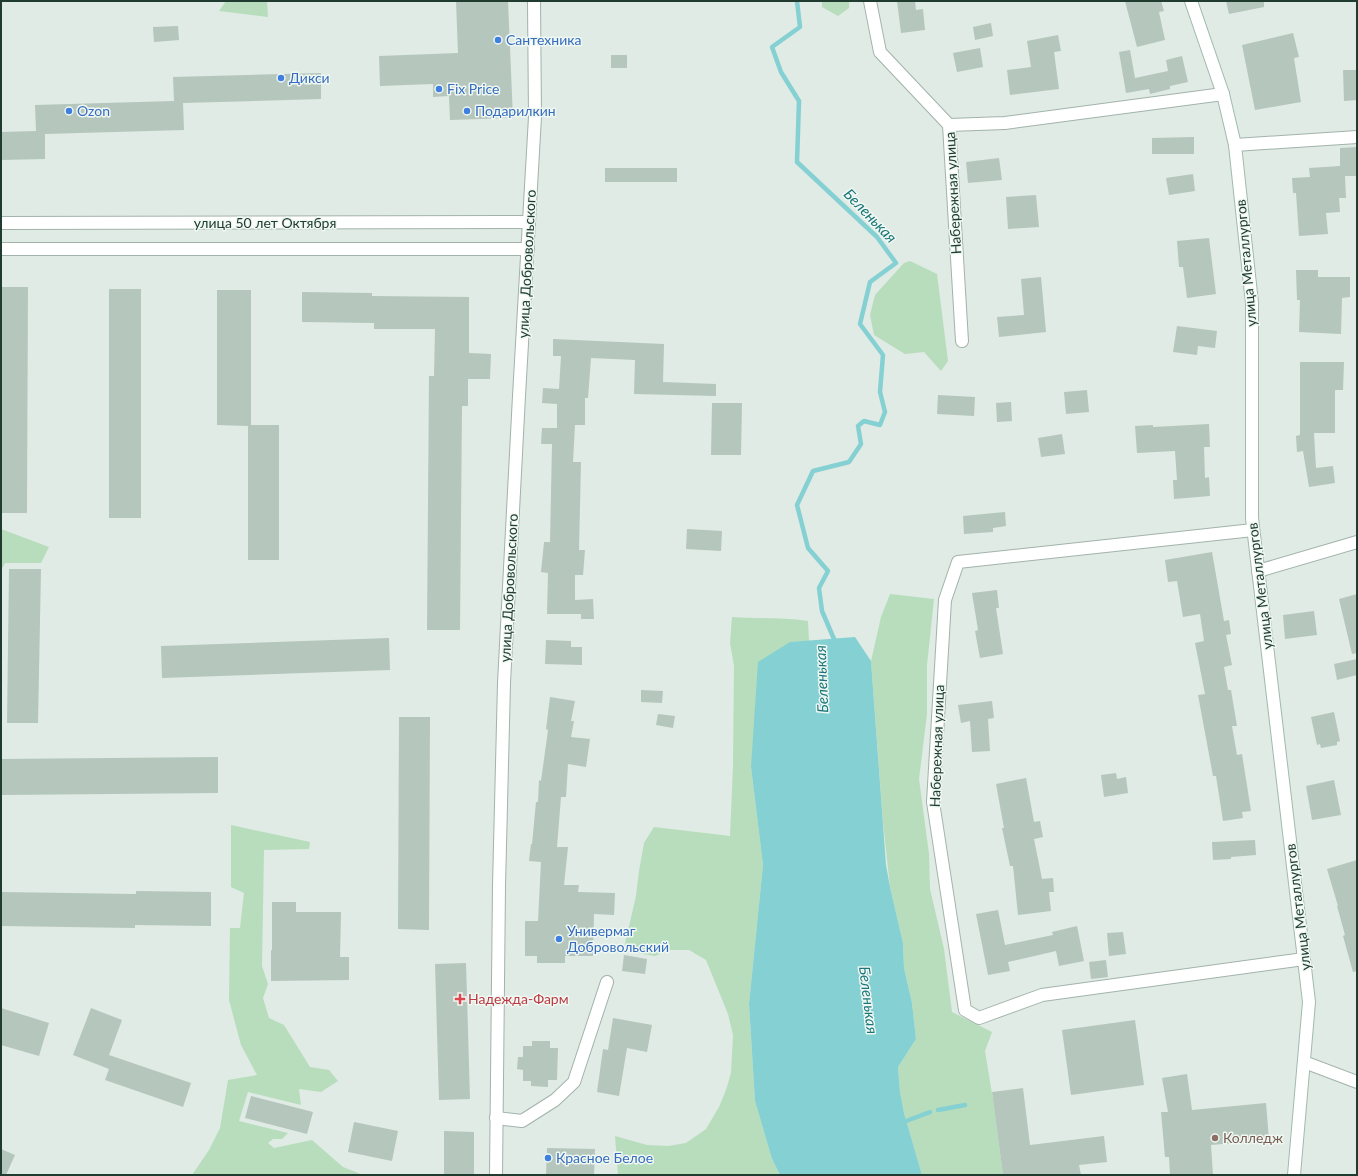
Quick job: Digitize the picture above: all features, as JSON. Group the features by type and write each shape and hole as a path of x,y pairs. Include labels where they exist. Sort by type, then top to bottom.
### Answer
{"street":[{"name":"улица Добровольского","path":"496,1175 499,886 504,683 535,117 534,1"},
{"name":"Набережная улица","path":"870,1 880,52 949,125 962,341"},
{"name":"улица Металлургов","path":"1191,1 1223,94 1235,145 1252,303 1252,518 1309,1002 1294,1175"},
{"path":"949,125 1005,123 1223,94"},
{"path":"1235,145 1357,137"},
{"name":"улица 50 лет Октября","path":"1,223 529,222"},
{"name":"улица 50 лет Октября","path":"1,249 528,250"},
{"name":"Набережная улица","path":"1253,530 958,562 945,600 933,802 965,1010 979,1018 1042,995 1304,959"},
{"path":"1258,571 1357,542"},
{"path":"496,1118 522,1121 555,1100 574,1082 607,982"},
{"path":"1304,1062 1357,1082"}],"green space":[{"path":"226,1 267,1 268,17 219,11"},
{"path":"822,1 849,1 849,8 838,16 822,7"},
{"path":"910,261 937,274 948,361 941,371 924,352 905,354 874,335 870,315 875,295 904,263"},
{"path":"1,529 49,547 41,563 5,563 1,570"},
{"path":"890,594 934,599 927,665 927,714 919,779 929,854 930,889 944,949 952,1012 992,1032 985,1051 1003,1175 922,1175 904,1113 900,1092 898,1067 916,1039 912,1003 904,968 903,943 890,887 883,822 871,661 881,617"},
{"path":"732,617 808,621 809,641 790,642 751,767 763,865 749,1004 755,1101 772,1159 780,1175 618,1175 615,1136 647,1145 668,1146 686,1143 706,1129 719,1107 731,1073 733,1035 728,1014 706,960 689,950 670,950 655,956 624,948 636,896 644,843 654,827 730,836 733,766 734,666 730,643"},
{"path":"231,825 310,842 309,849 264,850 262,966 268,984 263,998 269,1018 284,1025 310,1067 329,1070 338,1081 321,1092 299,1089 301,1105 248,1092 239,1121 288,1133 282,1139 273,1139 268,1143 274,1148 312,1140 343,1167 363,1175 192,1175 209,1150 220,1128 228,1080 257,1075 241,1045 229,1000 230,928 240,928 244,893 231,887"}],"water":[{"path":"855,637 871,661 886,865 903,943 904,968 912,1003 916,1039 898,1067 900,1092 904,1113 922,1175 780,1175 772,1159 755,1101 749,1004 763,865 751,767 758,662 790,642"}],"building":[{"path":"456,1 508,1 513,118 450,120 449,96 433,97 433,84 380,86 379,56 458,53"},
{"path":"897,1 915,1 916,10 923,9 925,30 901,33"},
{"path":"1125,1 1161,1 1164,11 1159,12 1165,40 1137,47"},
{"path":"1226,1 1264,1 1264,7 1229,14"},
{"path":"991,23 993,36 975,40 973,27"},
{"path":"178,26 179,40 154,42 153,27"},
{"path":"1293,33 1299,57 1294,58 1301,102 1255,110 1242,45"},
{"path":"1058,35 1061,51 1054,52 1059,89 1010,95 1007,70 1031,67 1027,41"},
{"path":"980,48 983,67 957,72 953,53"},
{"path":"1130,50 1135,78 1168,71 1166,60 1182,56 1188,82 1170,86 1170,89 1150,94 1149,89 1126,93 1119,52"},
{"path":"611,55 627,55 627,68 611,68"},
{"path":"1343,70 1357,70 1357,100 1344,101"},
{"path":"321,73 321,99 183,103 184,130 45,134 45,159 1,160 1,132 36,131 35,105 174,101 173,77"},
{"path":"1194,137 1194,154 1152,154 1152,138"},
{"path":"1357,147 1357,176 1345,176 1346,198 1339,198 1340,212 1326,213 1328,234 1299,236 1296,193 1293,193 1292,178 1310,177 1309,168 1340,166 1340,148"},
{"path":"999,158 1002,180 968,183 966,162"},
{"path":"605,168 677,168 677,182 605,182"},
{"path":"1193,174 1195,191 1169,195 1166,178"},
{"path":"1036,195 1039,227 1008,229 1006,197"},
{"path":"1209,238 1216,294 1187,298 1183,267 1179,267 1177,241"},
{"path":"1296,270 1318,270 1318,277 1350,277 1350,297 1342,298 1341,334 1299,332 1300,300 1297,300"},
{"path":"1041,277 1046,332 999,337 997,317 1024,315 1021,279"},
{"path":"1,287 28,287 27,513 1,513"},
{"path":"109,289 141,289 141,518 109,518"},
{"path":"217,290 251,290 251,425 279,425 279,560 248,560 248,426 217,425"},
{"path":"302,292 372,293 372,296 469,297 469,353 491,354 490,379 468,379 468,406 462,406 460,630 427,630 429,376 434,376 435,329 374,329 374,323 302,322"},
{"path":"1177,326 1217,331 1215,348 1198,346 1197,355 1173,352"},
{"path":"553,339 664,344 663,382 716,384 716,396 634,394 635,360 591,358 588,398 585,398 585,425 575,425 573,462 581,462 579,550 585,550 583,575 575,575 575,600 593,599 594,619 581,619 581,614 547,614 548,573 541,572 544,542 550,542 552,444 541,444 542,428 557,428 557,404 542,403 543,388 559,389 561,356 553,356"},
{"path":"1300,362 1344,362 1343,390 1335,390 1335,433 1314,433 1316,468 1333,466 1335,483 1309,487 1303,451 1297,452 1296,436 1300,435"},
{"path":"1087,390 1089,412 1066,414 1064,392"},
{"path":"938,395 975,397 974,416 937,414"},
{"path":"1011,402 1012,421 997,422 996,403"},
{"path":"712,403 742,403 741,455 711,455"},
{"path":"1209,424 1210,447 1204,447 1205,478 1209,477 1210,496 1174,499 1173,480 1177,480 1175,451 1137,453 1135,426 1153,425 1153,427"},
{"path":"1062,434 1065,454 1041,457 1038,438"},
{"path":"1005,512 1006,526 993,528 993,532 964,534 963,516"},
{"path":"687,529 722,531 721,551 686,549"},
{"path":"1212,552 1224,621 1229,620 1231,634 1226,635 1232,665 1224,667 1228,690 1231,690 1237,726 1232,726 1237,755 1242,754 1251,811 1242,812 1243,818 1223,821 1216,776 1213,776 1198,695 1205,694 1195,643 1204,641 1200,614 1183,617 1177,581 1168,582 1165,560"},
{"path":"9,569 41,569 38,723 7,723"},
{"path":"997,590 999,608 996,608 1003,654 980,658 975,631 978,630 972,593"},
{"path":"1357,594 1357,653 1352,654 1339,599"},
{"path":"1314,611 1317,635 1285,639 1283,615"},
{"path":"389,638 390,670 162,678 161,646"},
{"path":"546,640 571,641 571,647 582,647 582,665 545,664"},
{"path":"1357,659 1357,675 1337,680 1334,664"},
{"path":"641,690 663,691 662,703 641,702"},
{"path":"550,697 575,701 571,721 574,721 571,737 590,739 586,767 568,764 566,797 561,797 557,847 568,847 564,885 579,885 578,892 615,893 614,915 594,914 593,956 565,956 565,963 537,963 537,956 525,956 525,921 538,921 541,862 529,861 536,802 538,802 539,780 541,781 548,730 546,729"},
{"path":"992,701 994,718 988,719 990,751 972,752 970,721 961,723 958,705"},
{"path":"1334,712 1340,741 1337,742 1337,745 1321,748 1320,744 1317,745 1311,717"},
{"path":"658,714 675,716 673,728 656,725"},
{"path":"399,717 430,717 429,930 398,929"},
{"path":"218,757 218,793 1,795 1,759"},
{"path":"1116,773 1117,779 1126,777 1128,793 1104,797 1101,775"},
{"path":"1026,778 1034,822 1040,821 1043,837 1034,839 1042,879 1053,878 1054,892 1049,892 1051,911 1018,915 1013,866 1010,866 1002,828 1004,828 996,784"},
{"path":"1334,780 1341,815 1312,820 1306,786"},
{"path":"1255,840 1256,855 1213,860 1212,842"},
{"path":"1357,860 1357,971 1353,972 1343,936 1345,935 1338,906 1327,869"},
{"path":"136,891 211,892 211,926 135,925 135,928 1,926 1,892 136,894"},
{"path":"272,902 296,902 296,912 341,912 340,957 349,957 349,980 271,981"},
{"path":"998,910 1005,945 1053,935 1052,932 1077,926 1084,961 1059,966 1056,951 1008,962 1010,971 988,975 976,914"},
{"path":"1123,932 1126,954 1109,956 1107,933"},
{"path":"624,955 647,959 645,974 622,971"},
{"path":"1106,960 1108,977 1091,979 1089,962"},
{"path":"466,963 470,1099 439,1100 435,964"},
{"path":"1,1008 49,1023 39,1056 1,1045"},
{"path":"91,1008 122,1020 109,1055 191,1083 183,1107 105,1080 109,1069 73,1055"},
{"path":"613,1018 652,1025 647,1052 627,1048 619,1096 597,1092 603,1049 608,1050"},
{"path":"1135,1020 1144,1085 1071,1095 1062,1030"},
{"path":"532,1041 550,1041 550,1048 558,1048 557,1080 548,1080 548,1087 531,1086 531,1081 523,1081 523,1070 517,1069 518,1057 523,1057 523,1046 532,1046"},
{"name":"Колледж","path":"1187,1074 1192,1110 1266,1103 1269,1140 1211,1145 1213,1175 1170,1175 1169,1157 1165,1157 1161,1112 1168,1112 1162,1078"},
{"path":"1023,1088 1030,1145 1104,1136 1107,1162 1079,1165 1081,1175 1003,1175 992,1092"},
{"path":"251,1096 313,1112 307,1134 245,1118"},
{"path":"354,1122 398,1131 392,1161 348,1152"},
{"path":"444,1131 474,1132 474,1175 444,1175"},
{"path":"547,1148 595,1149 594,1175 546,1175"},
{"path":"1,1149 15,1155 6,1175 1,1175"}],"waterway":[{"name":"Беленькая","path":"797,1 800,27 772,47 781,72 799,101 797,162 877,237 896,263 870,282 860,324 883,355 880,392 885,412 880,425 864,421 858,426 861,444 849,462 813,471 797,505 808,548 828,571 819,588 822,611 834,639 834,645"},
{"path":"938,1110 965,1105"},
{"path":"901,1123 930,1112"}],"place":[{"name":"Сантехника","path":"498,40"},
{"name":"Дикси","path":"281,78"},
{"name":"Fix Price","path":"439,89"},
{"name":"Ozon","path":"69,111"},
{"name":"Подарилкин","path":"467,111"},
{"name":"Универмаг Добровольский","path":"559,939"},
{"name":"Надежда-Фарм","path":"460,999"},
{"name":"Колледж","path":"1215,1138"},
{"name":"Красное Белое","path":"548,1158"}]}
